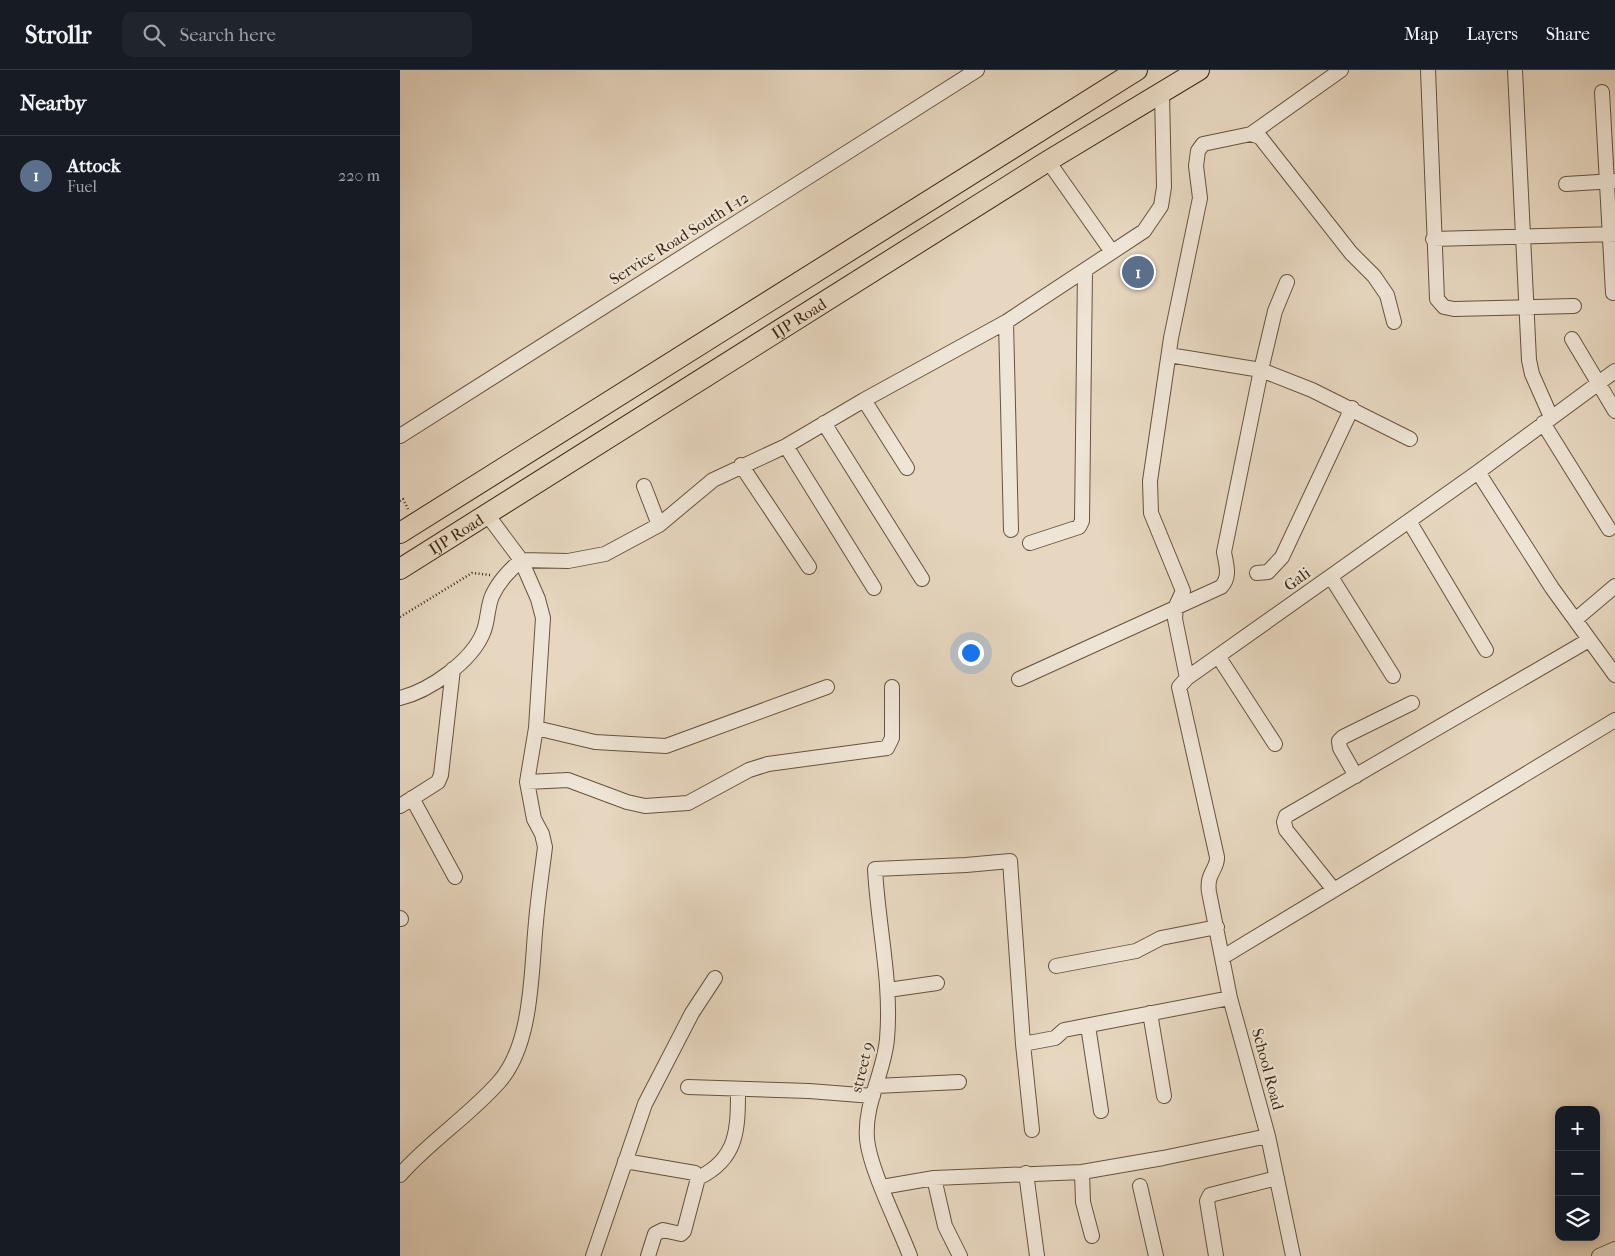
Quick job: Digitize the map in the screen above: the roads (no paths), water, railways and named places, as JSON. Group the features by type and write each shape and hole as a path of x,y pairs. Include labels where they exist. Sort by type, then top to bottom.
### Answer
{"highway":[{"name":"IJP Road","path":"400,533 1137,70"},
{"name":"IJP Road","path":"400,569 486,513 1048,161 1199,70"}],"street":[{"name":"Service Road South I-12","path":"400,436 977,70"},
{"path":"1187,678 1175,619 1176,606 1182,591 1151,513 1149,498 1169,354 1200,198 1196,166 1198,151 1208,142 1251,134 1341,70"},
{"path":"1428,70 1433,239 1437,299 1444,307 1454,309 1574,306"},
{"path":"1516,70 1528,360 1547,420 1608,529"},
{"path":"1602,92 1611,181 1613,293"},
{"path":"400,698 431,685 454,670 483,634 492,596 504,576 520,560 568,561 605,554 659,525 713,480 741,465 786,446 864,400 1006,322 1144,231 1161,206 1164,187 1162,94"},
{"path":"1251,134 1260,137 1351,253 1374,276 1388,295 1394,322"},
{"path":"1048,161 1112,252"},
{"path":"1566,184 1611,181"},
{"path":"1433,239 1612,234"},
{"path":"1030,544 1078,527 1082,521 1085,270"},
{"path":"1019,679 1221,587 1226,582 1228,576 1224,552 1261,370 1275,311 1287,282"},
{"path":"1006,322 1011,530"},
{"path":"1572,339 1615,411"},
{"path":"1169,354 1261,370 1352,408 1410,439"},
{"name":"Gali","path":"1187,678 1410,521 1615,371"},
{"path":"864,400 907,468"},
{"path":"1257,572 1268,572 1282,557 1352,408"},
{"path":"824,423 922,579"},
{"path":"786,446 874,588"},
{"path":"741,465 808,567"},
{"path":"1478,472 1552,588 1589,640 1613,666"},
{"path":"644,486 659,525"},
{"path":"400,1175 415,1158 500,1081 516,1053 525,1024 532,975 545,847 542,834 534,819 527,782 536,728 543,618 538,599 520,560 486,513"},
{"path":"1410,521 1486,650"},
{"path":"1331,576 1393,676"},
{"path":"1575,620 1615,586"},
{"path":"1334,890 1286,830 1284,822 1286,816 1589,640"},
{"path":"1218,656 1275,744"},
{"path":"400,806 438,782 441,775 454,670"},
{"name":"School Road","path":"1187,678 1181,682 1178,691 1217,857 1217,861 1208,876 1209,892 1230,998 1268,1136 1293,1256"},
{"path":"527,782 568,780 627,802 646,806 688,803 749,770 768,764 887,748 892,738 892,687"},
{"path":"536,728 595,742 666,746 827,688"},
{"path":"1356,776 1340,748 1339,741 1343,737 1412,703"},
{"path":"1223,957 1615,720"},
{"path":"412,798 455,877"},
{"name":"street 9","path":"910,1256 872,1161 867,1140 867,1120 887,1040 888,990 875,869 1010,861 1023,1044"},
{"path":"1056,966 1136,951 1161,938 1217,927"},
{"path":"593,1256 645,1104 692,1013 715,978"},
{"path":"888,990 937,983"},
{"path":"1032,1130 1023,1044 1055,1038 1064,1030 1230,998"},
{"path":"1150,1013 1164,1096"},
{"path":"1088,1026 1101,1111"},
{"path":"688,1087 738,1090 874,1091 959,1082"},
{"path":"698,1178 712,1171 733,1146 738,1129 738,1090"},
{"path":"882,1187 934,1178 1082,1172 1163,1158 1268,1136"},
{"path":"625,1161 695,1173 698,1178 684,1232 681,1234 663,1230 655,1234 648,1256"},
{"path":"1082,1172 1083,1202 1092,1236"},
{"path":"1026,1173 1037,1256"},
{"path":"934,1178 945,1226 960,1256"},
{"path":"1216,1256 1207,1201 1210,1194 1277,1178"},
{"path":"1140,1186 1156,1256"},
{"path":"1599,1256 1615,1250"}],"place":[{"name":"Attock","path":"1138,272"}]}
